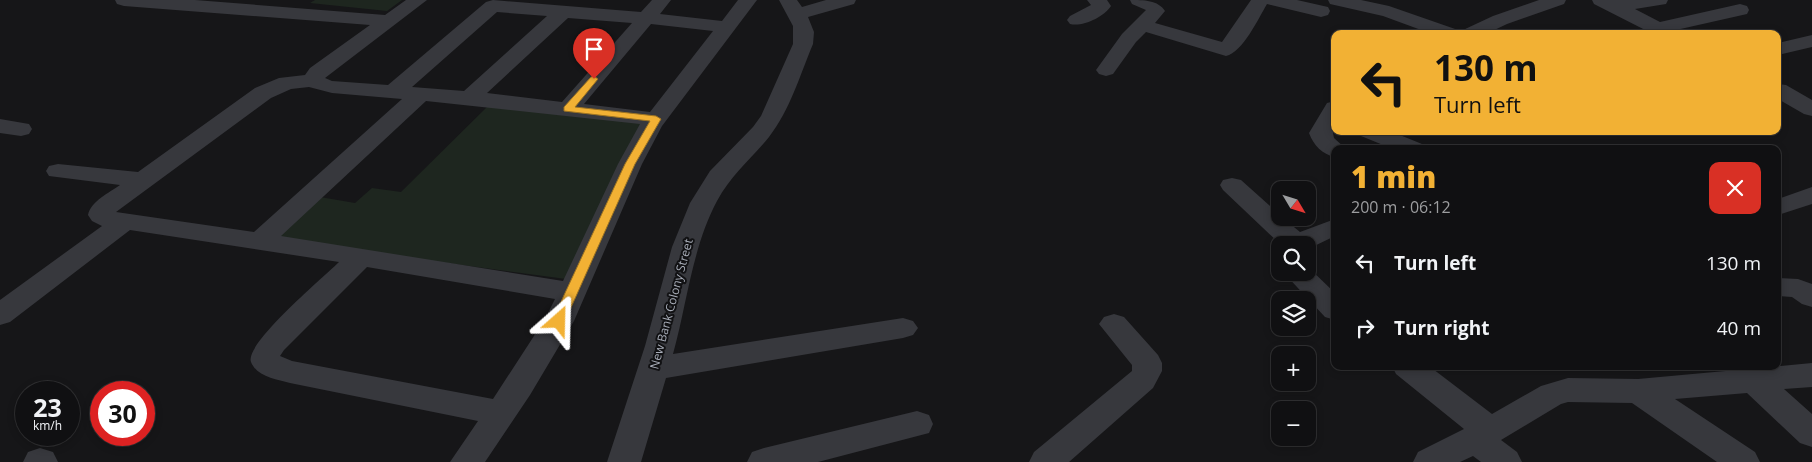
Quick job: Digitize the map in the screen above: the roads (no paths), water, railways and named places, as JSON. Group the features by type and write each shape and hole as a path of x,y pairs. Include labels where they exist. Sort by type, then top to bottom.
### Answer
{"street":[{"path":"124,0 174,2 389,21"},
{"path":"274,12 294,0"},
{"path":"313,80 317,72 418,0"},
{"path":"568,109 662,0"},
{"path":"467,462 520,387 559,321 630,164 656,119 748,0"},
{"path":"793,7 848,0"},
{"path":"1077,20 1102,6 1096,0"},
{"path":"1106,70 1129,38 1156,10 1139,0"},
{"path":"1142,25 1226,50 1239,34 1260,0"},
{"path":"1271,0 1321,11"},
{"path":"1337,0 1388,12 1440,30"},
{"path":"1608,3 1659,0"},
{"path":"1479,30 1550,1"},
{"path":"393,92 496,3 563,12 646,18 727,28"},
{"path":"1608,3 1662,30"},
{"name":"New Bank Colony Street","path":"624,462 653,370 684,247 703,203 719,176 761,132 772,116 803,44 804,33 793,7"},
{"path":"1668,30 1740,10"},
{"path":"468,98 563,12"},
{"path":"1781,48 1812,41"},
{"path":"1781,48 1812,60"},
{"path":"572,292 361,257 124,222 103,218 101,215 102,210 262,93 287,84 313,80 320,84 332,86 468,98 656,119"},
{"path":"1781,92 1812,109"},
{"path":"259,242 421,94"},
{"path":"1331,118 1321,133 1324,141 1331,147"},
{"path":"1379,135 1405,145"},
{"path":"58,171 143,180"},
{"path":"1232,185 1287,236"},
{"path":"1781,206 1812,195"},
{"path":"0,315 124,222"},
{"path":"1311,236 1331,228"},
{"path":"361,257 274,342 265,353 265,360 272,366 290,372 501,413"},
{"path":"1305,281 1331,306"},
{"path":"1781,287 1798,288 1812,297"},
{"path":"1046,462 1142,380 1147,371 1146,363 1114,324"},
{"path":"653,370 903,328"},
{"path":"1412,370 1483,435 1505,462"},
{"path":"1430,462 1483,435 1552,394 1568,390 1638,391 1812,375"},
{"path":"1753,380 1812,434"},
{"path":"1638,391 1743,462"},
{"path":"764,462 917,424"}]}
